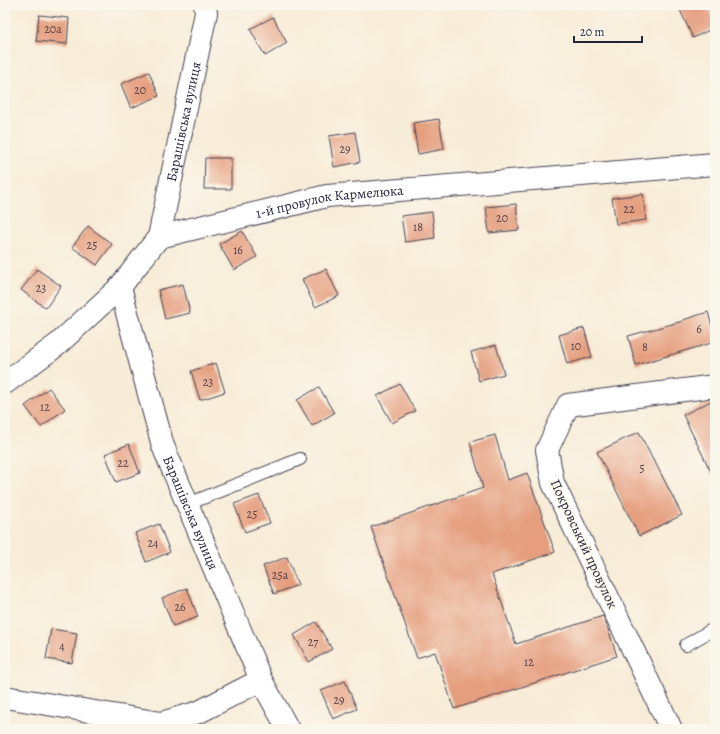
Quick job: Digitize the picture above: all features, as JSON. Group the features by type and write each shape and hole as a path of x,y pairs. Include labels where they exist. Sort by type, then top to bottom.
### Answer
{"street":[{"name":"Барашівська вулиця","path":"159,237 211,8"},
{"name":"1-й провулок Кармелюка","path":"159,237 327,196 715,164"},
{"path":"5,383 58,345 120,287 159,237"},
{"name":"Барашівська вулиця","path":"120,287 163,446 261,680 288,729"},
{"name":"Покровський провулок","path":"671,729 553,483 547,450 568,404 715,386"},
{"path":"5,697 161,723 199,712 261,680"}],"lane":[{"path":"188,504 300,459"},
{"path":"686,645 715,628"}],"building":[{"path":"691,5 707,5 715,23 715,27 693,38 680,10"},
{"path":"39,15 69,18 67,44 36,41"},
{"path":"273,17 287,43 265,56 250,29"},
{"path":"149,72 159,96 131,108 121,84"},
{"path":"439,119 444,149 418,154 413,123"},
{"path":"355,132 360,162 334,167 329,136"},
{"path":"205,158 231,158 231,189 204,189"},
{"path":"643,194 646,220 616,224 612,198"},
{"path":"516,204 519,230 489,233 486,207"},
{"path":"432,212 435,238 405,242 401,216"},
{"path":"88,226 112,244 97,265 72,247"},
{"path":"242,231 257,257 234,270 219,244"},
{"path":"37,269 61,286 46,308 21,290"},
{"path":"326,269 339,296 315,307 302,279"},
{"path":"183,284 190,313 165,319 158,290"},
{"path":"708,312 715,342 636,365 628,336 683,321"},
{"path":"584,328 592,357 567,364 559,335"},
{"path":"496,345 504,374 479,381 471,352"},
{"path":"216,363 225,392 200,400 191,371"},
{"path":"400,384 415,411 392,423 377,396"},
{"path":"319,387 334,413 312,426 297,400"},
{"path":"49,388 65,409 41,427 25,406"},
{"path":"715,399 715,480 683,415"},
{"path":"639,432 682,515 639,536 597,452"},
{"path":"495,435 508,480 527,473 555,552 492,574 516,644 603,616 617,656 454,709 435,652 417,658 371,527 483,488 470,442"},
{"path":"129,444 140,473 116,482 105,454"},
{"path":"259,495 270,523 245,532 234,504"},
{"path":"159,524 170,552 146,562 135,533"},
{"path":"287,557 298,585 274,594 263,566"},
{"path":"187,588 198,617 173,626 162,598"},
{"path":"316,622 332,649 309,662 294,635"},
{"path":"51,629 77,633 72,663 46,659"},
{"path":"345,681 357,709 333,719 321,691"}]}
